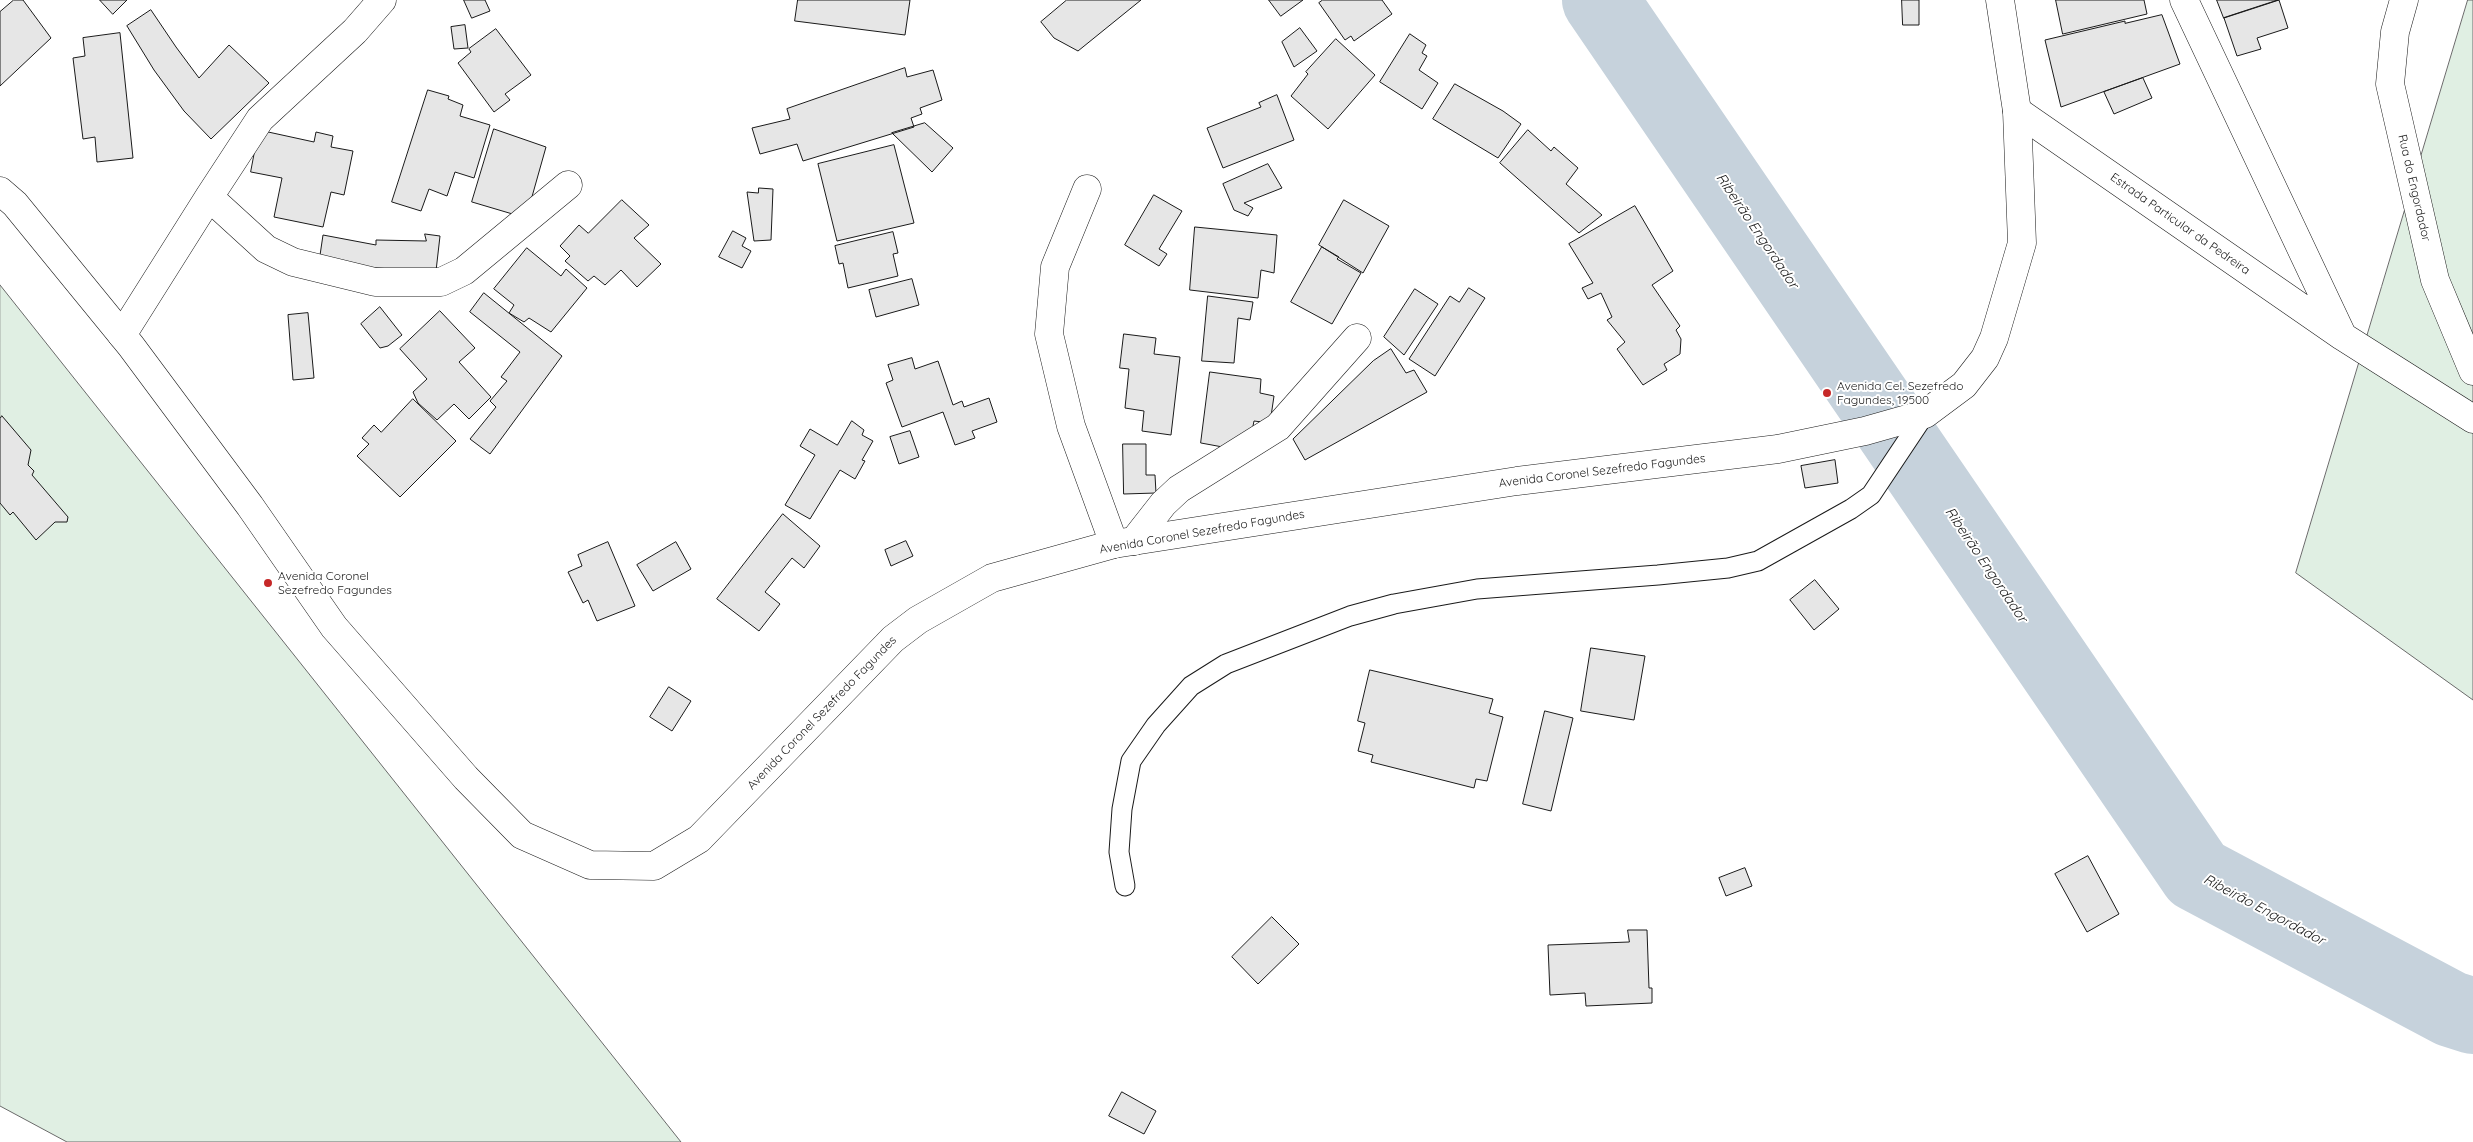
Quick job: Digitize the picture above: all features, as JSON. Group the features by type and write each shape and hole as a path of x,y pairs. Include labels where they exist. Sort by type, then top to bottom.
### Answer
{"street":[{"path":"122,335 260,120 355,31 382,0"},
{"name":"Avenida Coronel Sezefredo Fagundes","path":"0,191 15,204 122,335 250,506 334,627 466,778 522,835 590,865 654,866 699,839 893,639 918,620 992,578 1124,543 1517,481 1778,449 1865,431 1925,414 1964,385 1984,358 1994,338 2022,243 2017,111 2000,0"},
{"path":"2184,0 2342,336"},
{"name":"Rua do Engordador","path":"2404,0 2395,32 2390,84 2434,280 2473,371"},
{"name":"Estrada Particular da Pedreira","path":"2017,111 2342,336 2473,420"},
{"path":"209,198 266,249 293,262 375,282 441,282 464,272 568,185"},
{"path":"1087,189 1055,267 1049,334 1071,426 1124,543 1179,490 1278,427 1356,338"}],"lane":[{"path":"1125,886 1119,852 1122,810 1131,761 1156,725 1191,686 1226,664 1350,616 1394,604 1477,589 1658,576 1728,568 1758,561 1850,510 1871,495 1925,414"}],"green space":[{"path":"2468,0 2473,0 2473,700 2296,573"},
{"path":"0,285 681,1142 67,1142 0,1106"}],"building":[{"path":"14,0 23,0 51,38 0,86 0,12"},
{"path":"100,0 127,0 113,14"},
{"path":"464,0 485,0 490,11 472,18"},
{"path":"798,0 910,0 905,35 795,21"},
{"path":"1067,0 1141,0 1078,51 1054,38 1041,22"},
{"path":"1269,0 1303,0 1281,16"},
{"path":"1323,0 1382,0 1392,14 1354,41 1351,36 1345,40 1319,3"},
{"path":"1902,0 1919,0 1919,25 1903,25"},
{"path":"2056,0 2144,0 2147,14 2063,34"},
{"path":"2217,0 2279,0 2224,18"},
{"path":"2279,0 2288,28 2257,38 2261,49 2237,56 2224,18"},
{"path":"151,10 199,78 229,45 269,83 211,139 184,111 154,70 127,26"},
{"path":"2162,15 2180,64 2061,107 2045,40 2125,21 2125,23"},
{"path":"465,25 468,48 454,49 451,27"},
{"path":"1300,28 1317,51 1294,67 1282,42"},
{"path":"496,29 531,75 505,94 510,100 494,112 458,63 471,52 469,49"},
{"path":"120,33 133,158 97,162 95,137 83,139 73,58 85,56 83,38"},
{"path":"1410,34 1426,45 1422,53 1427,56 1419,70 1438,83 1422,109 1380,82"},
{"path":"1336,39 1375,75 1328,129 1291,96 1308,74 1306,72"},
{"path":"905,68 907,77 933,70 942,100 920,108 922,114 911,118 914,127 803,161 797,144 760,154 752,128 790,119 787,109"},
{"path":"2143,78 2152,98 2114,114 2104,92"},
{"path":"1455,84 1503,111 1521,124 1498,158 1433,119"},
{"path":"428,90 449,96 448,99 463,105 460,116 490,125 474,178 455,172 447,196 429,189 421,211 392,202"},
{"path":"1277,95 1294,140 1223,168 1207,128 1261,107 1259,103"},
{"path":"925,123 953,148 932,172 892,133"},
{"path":"494,129 546,147 526,218 472,202"},
{"path":"259,130 314,142 316,132 333,136 331,147 353,151 344,195 331,192 323,227 274,217 282,178 251,172"},
{"path":"1528,130 1551,151 1554,147 1578,168 1566,184 1602,215 1579,233 1500,163"},
{"path":"894,145 914,223 837,241 818,164"},
{"path":"1268,164 1282,188 1244,203 1253,208 1248,216 1234,210 1223,184"},
{"path":"759,188 773,189 771,240 754,241 747,192 758,193"},
{"path":"1154,195 1182,211 1159,249 1167,254 1159,266 1125,245"},
{"path":"622,200 649,225 634,238 661,264 637,287 621,270 605,285 594,276 588,281 565,261 570,256 560,246 579,225 588,233"},
{"path":"1344,200 1389,226 1363,273 1319,245"},
{"path":"1635,206 1673,271 1652,285 1680,326 1676,330 1681,339 1680,354 1664,364 1667,370 1643,385 1617,349 1625,342 1607,320 1612,317 1601,293 1588,299 1582,288 1593,283 1569,244"},
{"path":"1195,227 1277,235 1274,273 1261,270 1258,298 1190,290"},
{"path":"733,231 746,238 742,246 751,251 742,268 719,257"},
{"path":"893,232 898,253 893,254 898,276 848,288 843,263 839,264 835,246"},
{"path":"425,234 440,236 436,271 374,268 319,262 323,235 376,245 376,240 426,241"},
{"path":"1322,247 1339,257 1337,259 1361,273 1332,324 1291,302"},
{"path":"527,248 561,276 566,269 587,288 551,332 529,318 524,322 509,313 514,305 494,289"},
{"path":"912,279 919,305 876,317 869,290"},
{"path":"1469,288 1485,298 1435,376 1409,359 1450,296 1459,302"},
{"path":"1415,289 1438,304 1404,355 1384,337"},
{"path":"484,293 562,356 490,454 470,439 496,407 490,401 507,381 501,377 520,352 470,312"},
{"path":"1208,296 1253,302 1250,320 1238,318 1234,363 1202,361"},
{"path":"380,307 402,335 388,346 380,348 361,324"},
{"path":"440,311 475,348 459,362 491,397 469,419 454,404 437,420 418,403 413,392 427,379 400,349"},
{"path":"308,313 314,378 293,380 288,315"},
{"path":"1124,334 1156,338 1154,354 1180,357 1171,435 1142,431 1144,411 1125,408 1129,369 1120,368"},
{"path":"1391,349 1406,373 1414,370 1427,392 1305,460 1293,439 1373,361"},
{"path":"912,358 915,369 938,361 953,405 962,401 964,407 989,398 997,422 972,431 975,438 955,445 943,412 902,427 886,383 893,380 888,365"},
{"path":"1210,372 1261,379 1260,393 1274,396 1270,423 1254,421 1251,436 1228,448 1201,443"},
{"path":"413,399 456,441 400,497 357,456 369,444 362,438 374,425 381,432"},
{"path":"2,416 31,450 28,465 34,471 32,475 68,517 67,522 55,522 36,540 13,512 10,515 0,503 0,419"},
{"path":"852,421 864,430 862,435 873,441 862,460 865,461 855,479 840,470 810,519 785,505 815,455 800,446 810,429 837,445"},
{"path":"910,431 919,457 899,464 890,437"},
{"path":"1123,444 1146,444 1146,475 1155,475 1156,493 1124,494"},
{"path":"1835,460 1838,483 1805,488 1801,466"},
{"path":"783,514 820,546 804,568 792,558 765,592 780,604 759,631 717,599"},
{"path":"906,541 913,556 891,566 885,550"},
{"path":"608,542 635,606 597,621 588,600 583,603 568,572 582,566 578,555"},
{"path":"676,542 691,569 653,591 637,565"},
{"path":"1815,580 1839,609 1814,630 1790,600"},
{"path":"1591,648 1645,656 1634,720 1581,711"},
{"path":"1370,670 1493,699 1489,713 1503,717 1487,781 1476,779 1474,788 1371,762 1373,755 1358,751 1365,723 1358,721"},
{"path":"669,687 691,701 672,731 650,717"},
{"path":"1545,711 1573,718 1551,811 1523,804"},
{"path":"2088,856 2119,914 2087,932 2055,874"},
{"path":"1745,868 1752,886 1726,896 1719,878"},
{"path":"1272,917 1299,944 1258,984 1232,957"},
{"path":"1628,930 1647,930 1649,988 1652,988 1652,1003 1586,1006 1585,993 1550,995 1548,945 1629,942"},
{"path":"1122,1092 1156,1111 1144,1134 1109,1116"}],"waterway":[{"name":"Ribeirão Engordador","path":"1600,0 2197,874 2451,1009 2473,1016"}],"place":[{"name":"Avenida Cel. Sezefredo Fagundes, 19500","path":"1827,393"},
{"name":"Avenida Coronel Sezefredo Fagundes","path":"268,583"}]}
